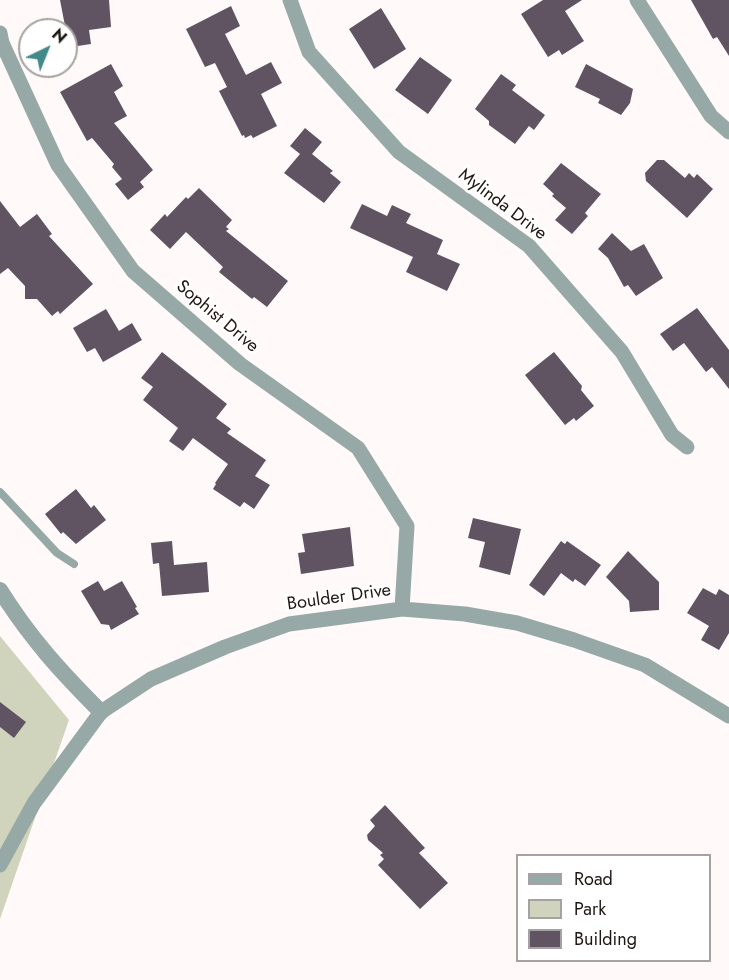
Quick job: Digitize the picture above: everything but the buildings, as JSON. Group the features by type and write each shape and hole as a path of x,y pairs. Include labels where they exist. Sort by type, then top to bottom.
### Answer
{"street":[{"name":"Mylinda Drive","path":"290,0 309,52 399,152 529,246 622,352 672,435 687,447"},
{"path":"637,0 711,116 729,132"},
{"name":"Sophist Drive","path":"0,33 2,44 58,165 133,271 240,364 358,448 407,526 402,609"},
{"path":"0,590 21,624 56,667 101,712"},
{"name":"Boulder Drive","path":"0,865 34,803 101,712 151,679 225,647 289,624 402,609 465,614 517,623 645,665 729,716"}],"lane":[{"path":"0,492 57,553 74,564"}],"green space":[{"path":"0,636 69,720 0,919"}]}
